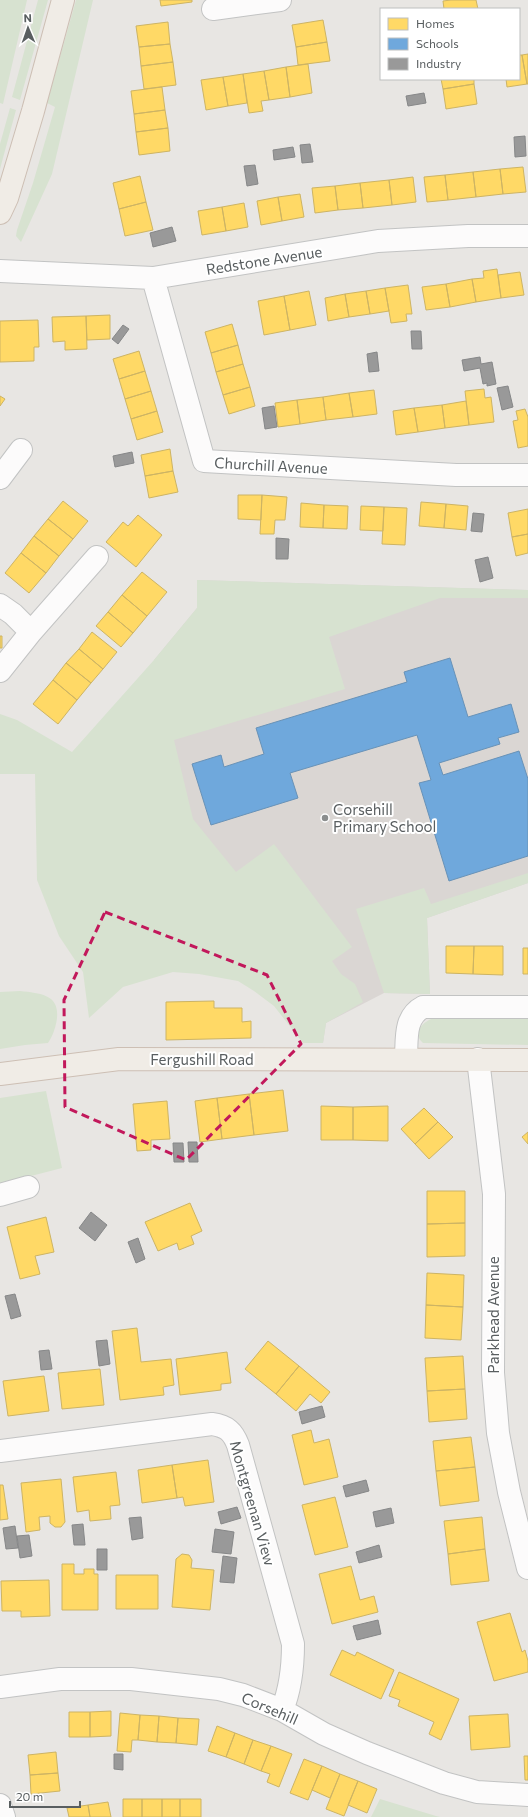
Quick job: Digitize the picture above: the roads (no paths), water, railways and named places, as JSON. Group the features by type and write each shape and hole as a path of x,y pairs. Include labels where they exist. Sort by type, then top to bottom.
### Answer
{"main road":[{"path":"0,213 7,198 31,119 63,0"},
{"name":"Fergushill Road","path":"0,1074 119,1059 406,1058 528,1060"}],"street":[{"path":"213,9 280,0"},
{"name":"Redstone Avenue","path":"0,271 153,278 378,241 468,236 528,236"},
{"name":"Churchill Avenue","path":"153,278 204,461 456,475 528,475"},
{"path":"0,478 21,450"},
{"path":"0,671 31,632 97,557"},
{"path":"0,605 13,614 31,632"},
{"path":"406,1058 408,1022 416,1011 423,1007 528,1007"},
{"name":"Parkhead Avenue","path":"478,1060 494,1194 493,1373 498,1433 509,1492 528,1568"},
{"path":"0,1195 28,1187"},
{"name":"Montgreenan View","path":"0,1451 212,1424 221,1425 229,1429 238,1446 293,1644 293,1670 287,1698 282,1710"},
{"name":"Corsehill","path":"0,1687 60,1679 146,1680 219,1689 242,1694 282,1710 324,1734 367,1753 444,1783 477,1792 528,1795"},
{"path":"0,1805 4,1817"}],"place":[{"name":"Corsehill Primary School","path":"325,818"}]}
